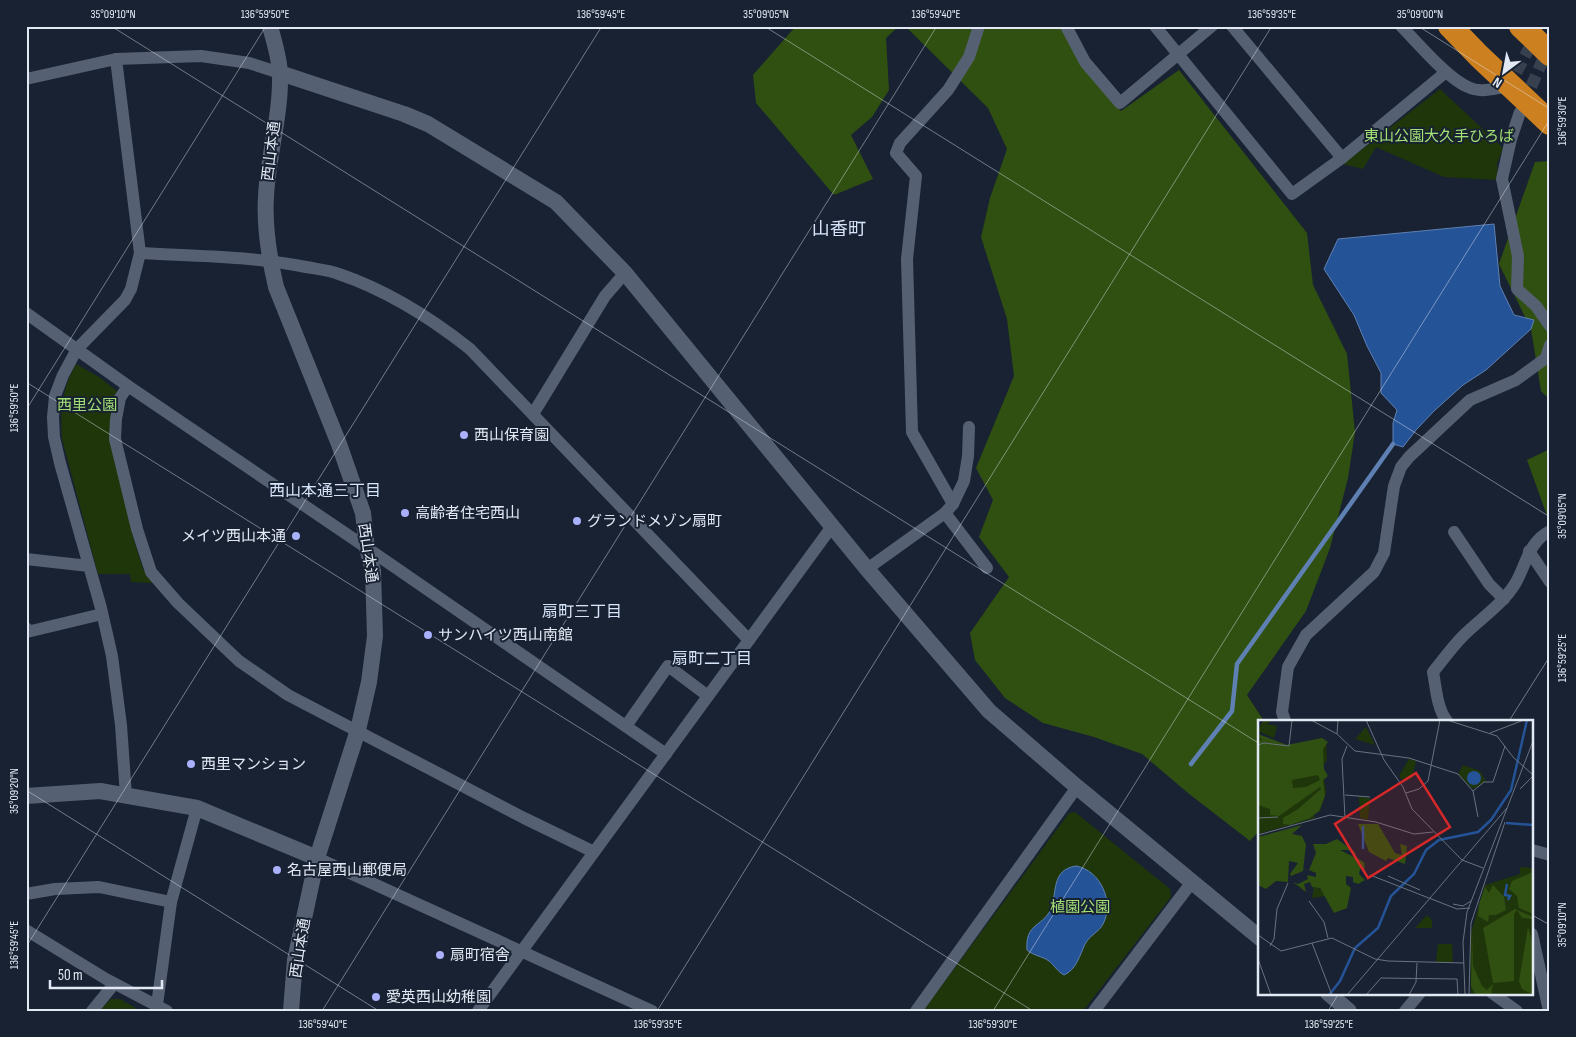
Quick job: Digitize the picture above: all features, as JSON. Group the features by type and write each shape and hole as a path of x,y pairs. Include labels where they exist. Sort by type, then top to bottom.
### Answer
{"highway":[{"path":"1450,26 1550,123"},
{"path":"1521,26 1550,54"}],"street":[{"name":"西山本通","path":"270,26 280,73 266,197 266,229 270,260 282,304 353,480 363,513 367,548 373,571 375,636 369,682 358,730 317,858 295,960 292,1011"},
{"path":"978,26 968,57 948,90 900,143 896,152 916,176 907,260 912,432 949,509 987,568"},
{"path":"1066,26 1085,62 1120,102 1212,26"},
{"path":"1155,26 1292,194 1342,158 1446,72"},
{"path":"1232,26 1342,158"},
{"path":"1401,26 1446,72 1468,87 1483,91 1498,88"},
{"path":"26,78 116,59 201,56 248,63 395,111 428,124 556,202 625,273 833,525 867,569 990,711 1077,787 1258,936"},
{"path":"116,59 140,253 131,288 125,300 77,349 63,374 54,396 53,427 60,463 112,656 121,725 126,796"},
{"path":"1520,112 1511,139 1502,179 1518,256 1517,290 1536,306 1550,326"},
{"path":"140,253 270,260 337,273 368,285 446,330 470,349 749,640"},
{"path":"533,414 605,296 625,273"},
{"path":"26,313 128,386 666,754"},
{"path":"1285,720 1282,712 1288,667 1306,635 1374,572 1384,553 1394,486 1401,467 1409,457 1470,400 1516,380 1546,358 1550,345"},
{"path":"128,386 120,398 116,419 116,439 137,528 152,572 178,603 240,661 288,695 524,818 594,852"},
{"path":"867,569 949,509 964,481 968,456 969,427"},
{"path":"478,1011 833,525"},
{"path":"1446,720 1438,699 1433,672 1461,638 1504,599 1515,584 1529,551 1543,534 1550,531"},
{"path":"1454,532 1489,584 1504,599"},
{"path":"1529,551 1550,582"},
{"path":"26,559 89,566"},
{"path":"26,628 27,632 102,614"},
{"path":"626,726 668,666 708,696"},
{"path":"916,1011 1077,787"},
{"path":"26,796 100,791 197,808 317,858 652,1011"},
{"path":"26,930 114,984 162,1008 171,902 197,808"},
{"path":"1534,851 1550,855"},
{"path":"1094,1011 1192,882"},
{"path":"26,894 56,889 99,887 171,902"},
{"path":"1534,943 1549,1011"},
{"path":"92,1011 114,984"},
{"path":"1329,994 1349,1011"},
{"path":"1405,1011 1419,994"},
{"path":"1493,994 1517,1011"}],"green space":[{"path":"796,26 899,26 886,38 889,90 872,117 851,135 873,179 834,195 756,103 753,75"},
{"path":"905,26 1060,26 1081,65 1121,111 1179,70 1307,233 1313,285 1347,354 1355,432 1348,478 1330,548 1306,611 1247,695 1263,720 1258,720 1258,832 1250,841 1188,793 1142,754 1094,737 1043,723 1005,698 975,660 970,633 1009,577 979,537 993,500 976,468 1014,376 1007,319 981,237 990,198 1007,149 988,108"},
{"name":"東山公園大久手ひろば","path":"1440,89 1503,148 1497,164 1498,180 1444,177 1376,147 1363,169 1343,164"},
{"path":"1550,161 1550,400 1541,391 1531,329 1499,264 1535,162"},
{"name":"西里公園","path":"76,364 99,377 117,391 114,398 132,534 143,569 153,583 131,582 130,574 98,574 62,439 61,419 63,400 71,373"},
{"path":"1550,449 1550,524 1527,460"},
{"name":"植園公園","path":"1075,812 1170,889 1171,897 1083,1011 923,1011 1069,813"},
{"path":"111,999 120,999 141,1011 99,1011"}],"water":[{"path":"1494,224 1500,286 1514,315 1534,320 1531,329 1486,370 1463,385 1434,411 1403,447 1393,444 1393,423 1397,410 1381,393 1381,373 1354,315 1324,269 1338,239"},
{"path":"1076,866 1085,869 1098,880 1103,888 1107,906 1103,924 1089,938 1072,970 1064,975 1049,961 1027,950 1027,942 1031,930 1050,911 1058,878 1068,868"}],"waterway":[{"path":"1191,764 1232,711 1237,664 1393,444"}],"tunnel":[{"path":"1503,84 1516,73 1541,26"},
{"path":"1524,103 1548,48"}],"place":[{"name":"西山保育園","path":"464,435"},
{"name":"高齢者住宅西山","path":"405,513"},
{"name":"グランドメゾン扇町","path":"577,521"},
{"name":"メイツ西山本通","path":"296,536"},
{"name":"サンハイツ西山南館","path":"428,635"},
{"name":"西里マンション","path":"191,764"},
{"name":"名古屋西山郵便局","path":"277,870"},
{"name":"扇町宿舎","path":"440,955"},
{"name":"愛英西山幼稚園","path":"376,997"}],"district":[{"name":"山香町","path":"839,229"},
{"name":"西山本通三丁目","path":"325,490"},
{"name":"扇町三丁目","path":"582,611"},
{"name":"扇町二丁目","path":"712,658"}]}
